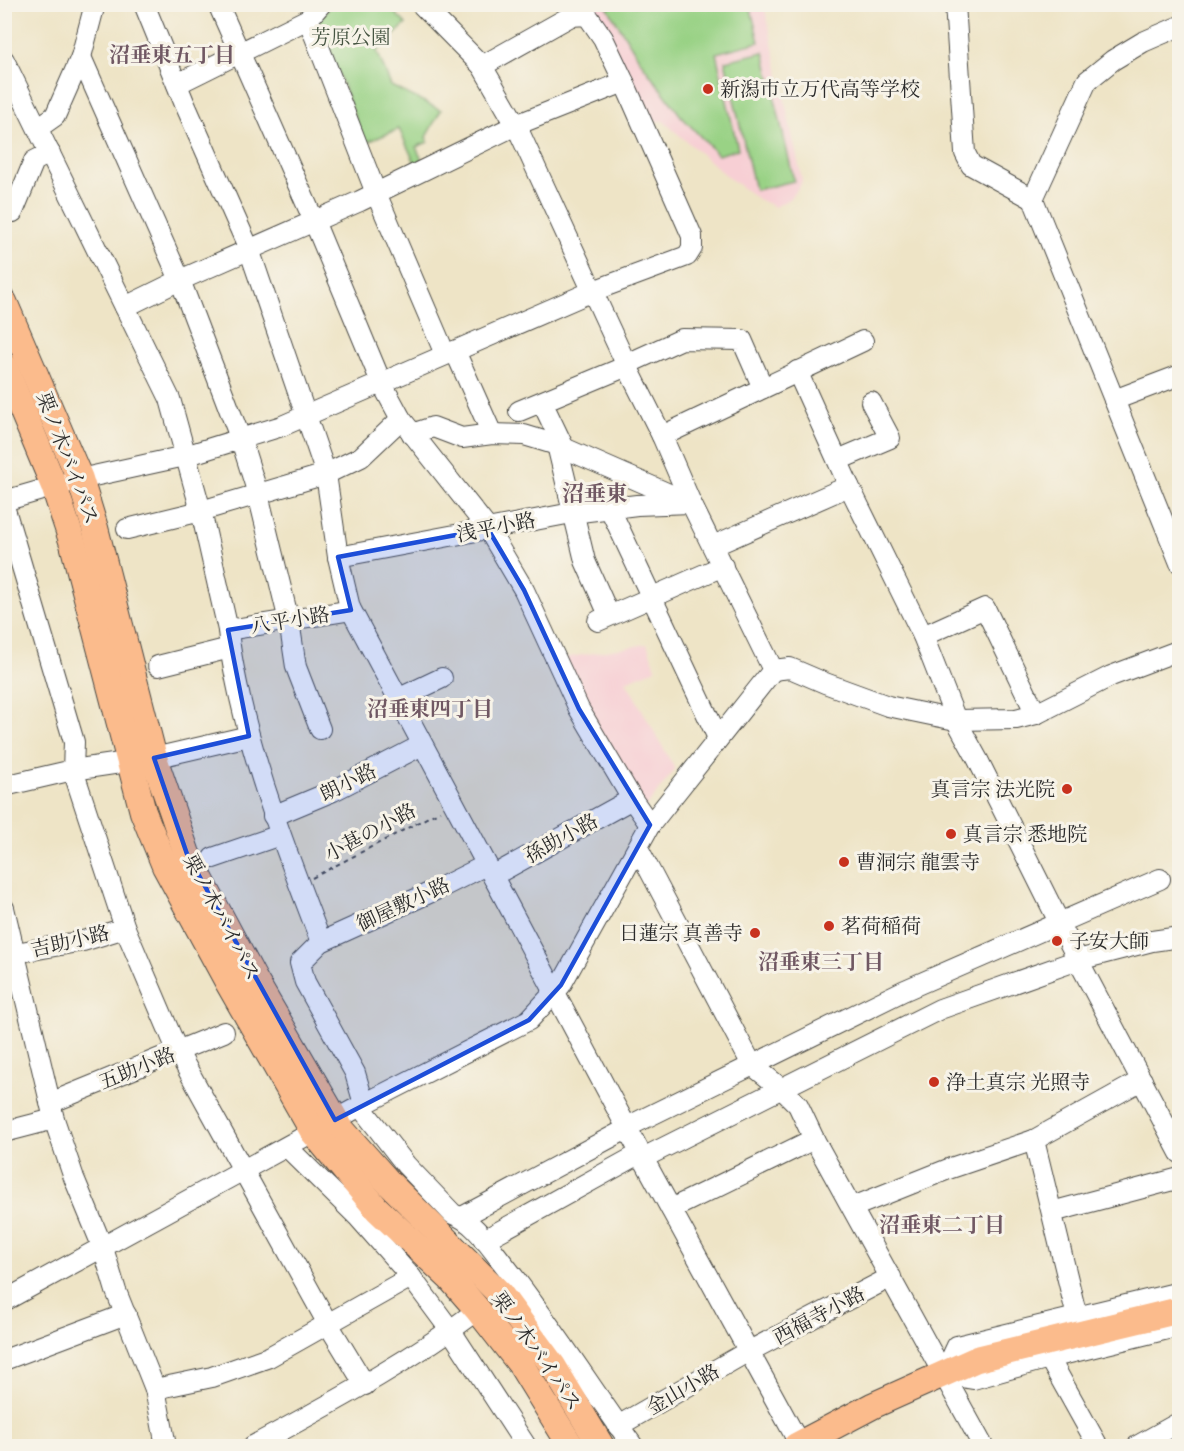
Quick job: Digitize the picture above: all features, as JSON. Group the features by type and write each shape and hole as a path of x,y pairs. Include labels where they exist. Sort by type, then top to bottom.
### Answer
{"main road":[{"name":"栗ノ木バイパス","path":"4,302 80,479 95,528 141,760 143,812 165,866 229,984 377,1209 450,1278 478,1310 521,1365 570,1446"},
{"name":"栗ノ木バイパス","path":"4,366 54,486 141,760"},
{"name":"栗ノ木バイパス","path":"325,1127 389,1183 500,1294 553,1366 601,1446"},
{"path":"799,1446 874,1405 977,1359 1179,1310"}],"street":[{"path":"38,128 55,116 81,57 95,4"},
{"path":"218,4 314,221 381,382 406,427 488,529 524,590 579,709 650,825"},
{"path":"421,4 482,66 516,125 662,436 691,503 773,669"},
{"path":"955,4 965,153 971,165 1033,199 1179,562"},
{"path":"148,6 177,84 249,249 326,474 338,557 350,608 553,991 799,1446"},
{"path":"4,501 80,479 185,456 241,440 306,416 593,291 687,256 692,248 692,236 624,82 603,38 587,15 568,10 482,66"},
{"path":"177,84 239,54 314,12 376,194 450,353 492,434"},
{"path":"1033,199 1087,81 1113,60 1133,48 1179,26"},
{"path":"81,57 180,280 241,440 258,494 289,621 296,667 320,729"},
{"path":"4,60 170,399 201,511 249,736 273,816 321,942 300,963 305,982 355,1073 362,1105 406,1165 453,1214 462,1217 484,1240 538,1307 633,1446"},
{"path":"125,307 180,280 376,194 516,125 624,82"},
{"path":"13,212 34,161 50,153"},
{"path":"519,411 682,339 742,340 763,388"},
{"path":"662,436 863,341"},
{"path":"797,371 849,486 923,636 956,720 1059,924 1179,1153"},
{"path":"1114,400 1179,375"},
{"path":"543,402 561,447 572,513 603,618 723,566"},
{"path":"838,460 890,438 871,402"},
{"path":"127,529 201,511 326,474 361,457 406,427 433,427 462,438 492,434 524,435 561,447 691,503"},
{"path":"713,546 849,486"},
{"name":"浅平小路","path":"338,557 572,513 637,505 691,503"},
{"path":"4,507 74,742 73,770 125,928 178,1052 328,1324 365,1385"},
{"path":"610,509 672,636 718,738"},
{"name":"八平小路","path":"158,666 229,639 289,621 346,611 350,608"},
{"path":"923,636 985,608 1036,714"},
{"path":"4,1301 362,1105 529,1020 553,991 561,985 650,825 773,669 790,668 888,706 956,720 1016,719 1036,714 1111,676 1179,650"},
{"path":"400,700 442,678"},
{"path":"4,786 73,770 141,760 249,736"},
{"name":"朗小路","path":"273,816 333,791 422,745"},
{"name":"孫助小路","path":"490,872 495,874 632,799"},
{"path":"213,858 280,835"},
{"path":"638,848 752,1065 798,1105 814,1139 983,1446"},
{"name":"御屋敷小路","path":"321,942 438,889 490,872"},
{"path":"462,1217 627,1127 903,991 1160,879"},
{"path":"4,908 10,954 52,1111 74,1178 103,1248 116,1291 155,1389 166,1446"},
{"name":"吉助小路","path":"10,954 83,941 125,928"},
{"path":"484,1240 626,1161 634,1157 643,1158 940,1010 1078,960 1152,941 1179,937"},
{"name":"五助小路","path":"4,1132 224,1032"},
{"path":"853,1207 951,1168 1034,1140 1142,1080"},
{"path":"671,1209 814,1139"},
{"path":"1034,1140 1077,1317"},
{"path":"287,1147 358,1217 411,1276 451,1331 526,1446"},
{"path":"1052,1212 1179,1178"},
{"path":"155,1389 212,1377 269,1357 411,1276"},
{"name":"西福寺小路","path":"748,1353 891,1277"},
{"path":"944,1374 957,1346 1179,1292"},
{"path":"253,1446 365,1385 451,1331 478,1310"},
{"path":"4,1360 126,1314"},
{"path":"944,1374 973,1379 1179,1326"},
{"name":"金山小路","path":"618,1426 748,1353"},
{"path":"1049,1358 1098,1446"},
{"path":"1137,1446 1179,1422"}],"path":[{"name":"小甚の小路","path":"299,884 454,804"}],"highlighted area":[{"path":"488,529 524,590 579,709 650,825 561,985 529,1020 335,1120 187,854 154,758 249,736 228,630 351,610 338,557"}],"shaded area":[{"name":"新潟市立万代高等学校","path":"581,5 764,5 802,180 789,199 775,207 758,199 729,178 663,121 647,121 591,9"},
{"path":"647,644 656,669 626,681 675,769 644,810 585,709 564,658"}],"green space":[{"name":"芳原公園","path":"332,5 357,5 360,8 363,5 387,5 406,24 377,51 391,86 441,110 426,137 428,142 416,147 422,160 415,163 399,129 365,143 318,20"},
{"path":"606,5 750,5 759,42 716,53 738,149 718,155 681,116 641,62"},
{"path":"764,52 794,181 755,190 725,61"}],"place":[{"name":"新潟市立万代高等学校","path":"708,89"},
{"name":"真言宗 法光院","path":"1067,789"},
{"name":"真言宗 悉地院","path":"951,834"},
{"name":"曹洞宗 龍雲寺","path":"844,862"},
{"name":"茗荷稲荷","path":"829,926"},
{"name":"日蓮宗 真善寺","path":"755,933"},
{"name":"子安大師","path":"1057,941"},
{"name":"浄土真宗 光照寺","path":"934,1082"}],"district":[{"name":"沼垂東五丁目","path":"172,55"},
{"name":"沼垂東","path":"595,493"},
{"name":"沼垂東四丁目","path":"430,709"},
{"name":"沼垂東三丁目","path":"821,962"},
{"name":"沼垂東二丁目","path":"942,1225"}]}
